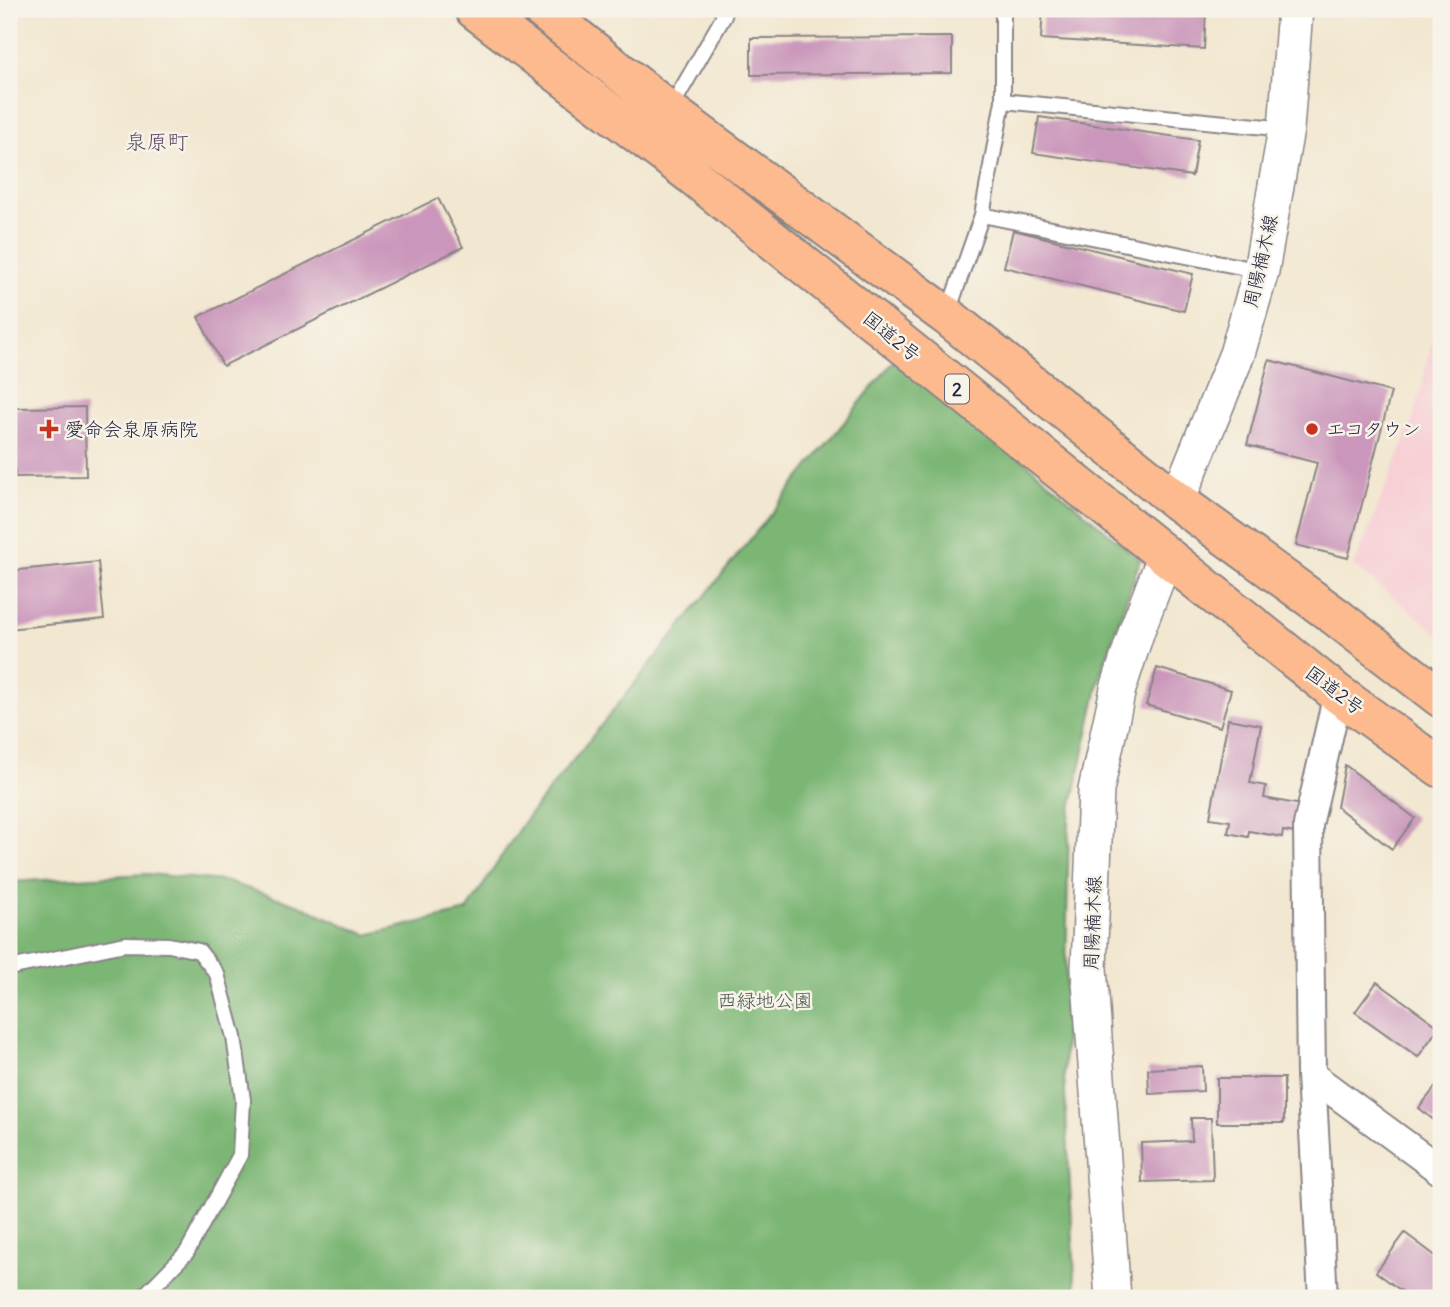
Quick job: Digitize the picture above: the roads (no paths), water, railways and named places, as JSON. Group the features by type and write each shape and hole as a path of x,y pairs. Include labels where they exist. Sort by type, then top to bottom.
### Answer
{"highway":[{"name":"国道2号","path":"474,9 692,175 1338,694 1441,768"},
{"path":"541,9 669,111 947,316 1177,501 1335,615 1441,698"}],"street":[{"name":"周陽楠木線","path":"1177,501 1237,354 1261,271 1286,129 1295,9"},
{"name":"周陽楠木線","path":"1113,1298 1089,968 1096,790 1118,689 1137,629 1165,557"},
{"path":"1323,1298 1311,1075 1308,825 1338,694"},
{"path":"1311,1075 1441,1171"}],"lane":[{"path":"669,111 724,16 721,9"},
{"path":"947,316 982,215 1003,101 1003,9"},
{"path":"1003,101 1286,129"},
{"path":"982,215 1261,271"},
{"path":"9,968 125,943 169,945 199,951 218,974 234,1037 243,1100 240,1155 187,1252 142,1298"}],"place":[{"name":"愛命会泉原病院","path":"49,429"},
{"name":"エコタウン","path":"1312,429"}],"district":[{"name":"泉原町","path":"157,141"}],"park label":[{"name":"西緑地公園","path":"765,1000"}]}
